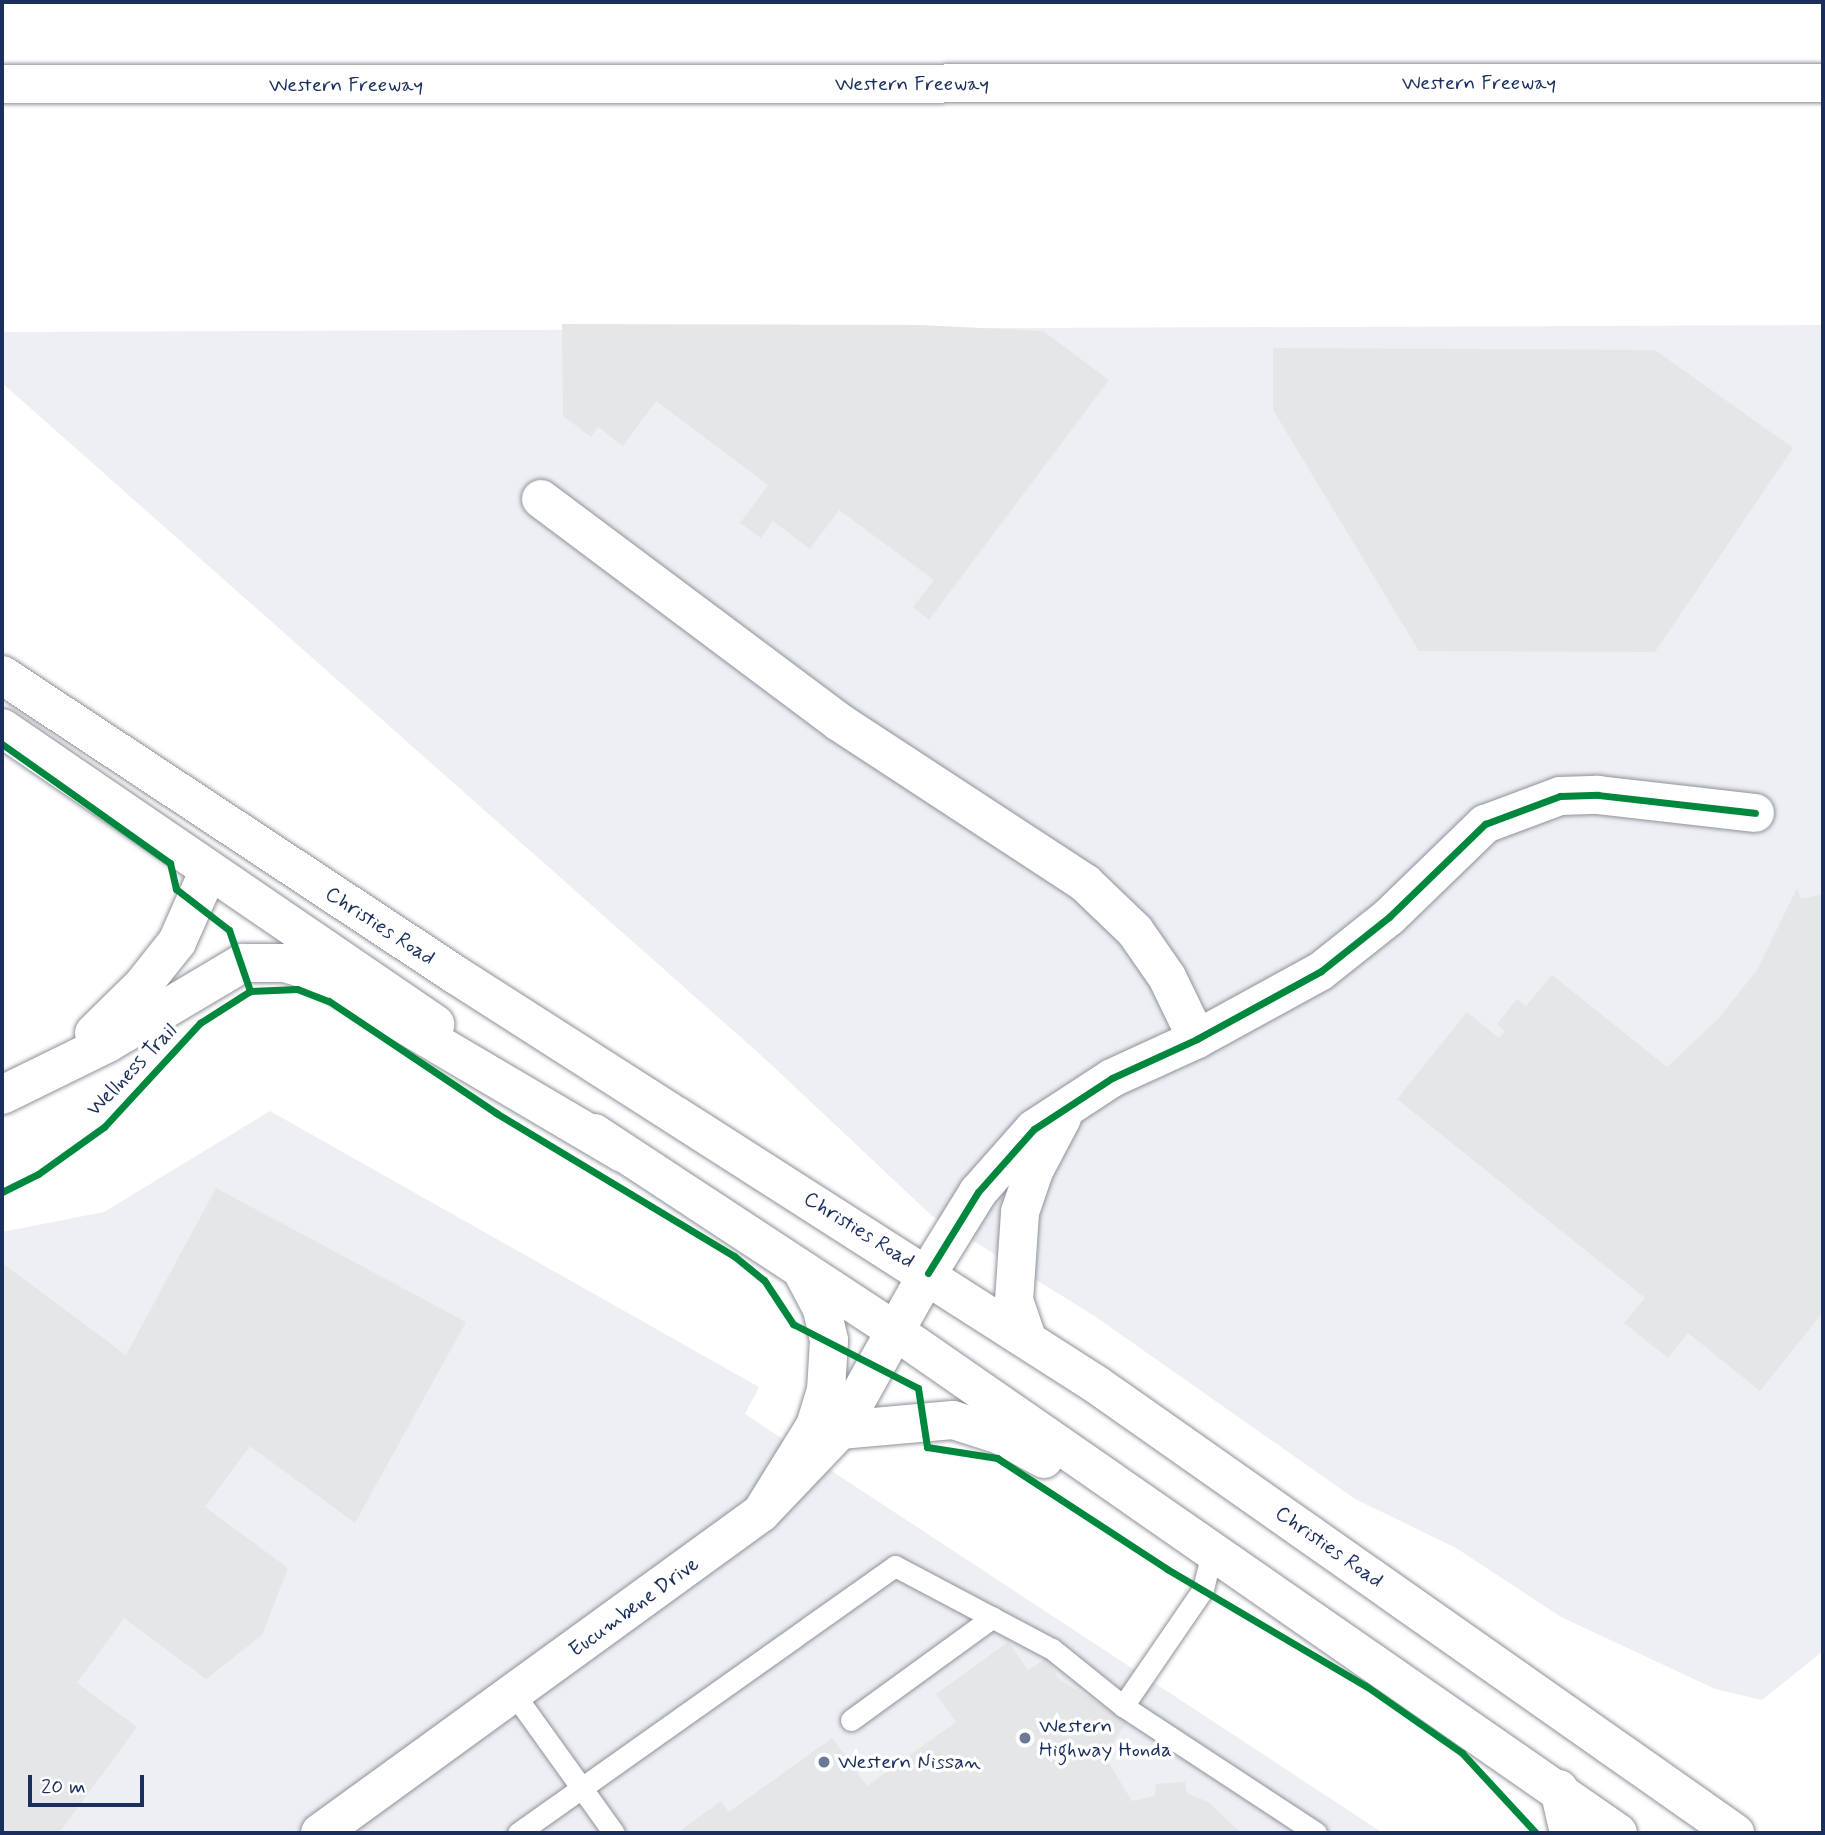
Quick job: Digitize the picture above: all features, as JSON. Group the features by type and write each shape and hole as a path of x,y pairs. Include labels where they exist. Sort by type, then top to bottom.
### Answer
{"main road":[{"name":"Western Freeway","path":"2,84 1823,83"},
{"path":"541,499 839,722 1085,883 1135,931 1167,977 1197,1040"},
{"name":"Christies Road","path":"2,675 456,975 1027,1338 1735,1833"},
{"path":"2,692 193,832 203,845 209,870 188,924 142,986 51,1072"},
{"path":"2,728 623,1153 895,1331 1213,1548 1618,1833"},
{"name":"Eucumbene Drive","path":"320,1833 761,1513 839,1430 928,1273 1000,1162 1034,1129 1112,1078 1197,1040 1321,971 1390,917 1485,824 1517,808 1560,796 1598,795 1755,813"},
{"path":"2,1095 51,1072 243,963 285,963 317,972 623,1153"},
{"path":"1027,1338 1014,1301 1020,1212 1034,1171 1066,1110"},
{"path":"761,1513 816,1426 826,1391 829,1340 822,1309 801,1269"},
{"path":"839,1430 925,1420 976,1426 1213,1548"},
{"path":"1559,1789 1569,1833"}],"lane":[{"path":"1123,1706 1203,1589 1213,1548"},
{"path":"518,1833 895,1566 1052,1649 1123,1706 1316,1833"},
{"path":"851,1720 993,1617"},
{"path":"514,1694 614,1833"}],"shaded area":[{"path":"1823,325 1823,1651 1762,1700 1715,1689 1561,1617 1456,1548 1355,1499 1093,1315 931,1215 763,1057 2,383 2,332"},
{"path":"270,1111 759,1387 745,1414 1383,1833 2,1833 2,1232 104,1212"}],"building":[{"path":"562,324 919,325 1043,331 1109,380 929,620 913,607 934,580 839,510 810,549 773,521 761,538 740,523 768,485 656,401 623,446 598,427 591,437 563,416"},
{"path":"1273,348 1655,350 1793,448 1655,652 1419,651 1273,410"},
{"path":"1797,888 1801,899 1823,894 1823,1312 1760,1391 1688,1333 1668,1358 1624,1323 1645,1298 1397,1099 1467,1012 1499,1038 1505,1031 1497,1024 1517,999 1526,1006 1552,975 1667,1067 1718,1019 1757,970"},
{"path":"216,1188 466,1322 355,1523 250,1446 205,1507 288,1568 262,1635 206,1679 124,1618 77,1683 137,1727 59,1833 2,1833 2,1263 126,1355"},
{"name":"Western Highway Honda","path":"1008,1642 1028,1670 1046,1658 1059,1679 1128,1721 1104,1755 1132,1801 1155,1796 1156,1784 1185,1782 1187,1793 1208,1802 1241,1833 677,1833 721,1801 729,1812 832,1738 867,1786 956,1722 936,1694"}],"cycle path":[{"path":"2,744 170,863 176,889 229,930 250,991 297,989 329,1001 496,1113 734,1256 764,1280 793,1324 918,1388 927,1447 997,1458 1167,1569 1366,1686 1462,1753 1536,1833"},
{"path":"928,1273 978,1192 1034,1129 1112,1078 1197,1039 1321,971 1389,917 1485,824 1560,796 1598,795 1755,813"},
{"name":"Wellness Trail","path":"2,1192 38,1174 104,1127 200,1023 250,991"}],"place":[{"name":"Western Highway Honda","path":"1025,1738"},
{"name":"Western Nissan","path":"824,1762"}]}
